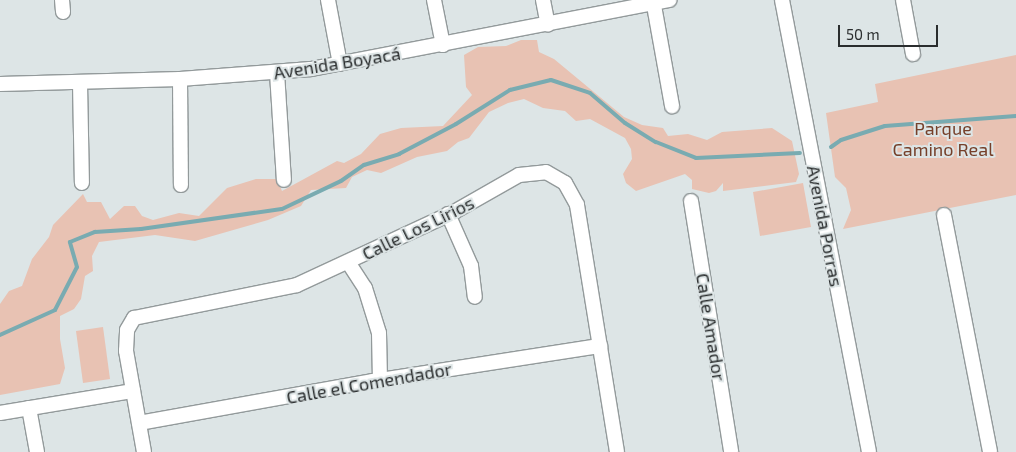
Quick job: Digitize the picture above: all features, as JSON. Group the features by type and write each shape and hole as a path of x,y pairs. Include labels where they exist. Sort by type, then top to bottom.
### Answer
{"street":[{"path":"328,0 340,64"},
{"path":"434,0 443,45"},
{"path":"543,0 548,25"},
{"name":"Avenida Boyacá","path":"0,84 80,83 277,73 340,64 443,45 548,25 653,1 668,0"},
{"name":"Avenida Porras","path":"782,0 869,452"},
{"path":"903,0 913,54"},
{"path":"653,1 672,106"},
{"path":"277,73 284,180"},
{"path":"180,79 181,185"},
{"path":"80,83 82,183"},
{"name":"Calle Los Lirios","path":"144,452 125,338 134,318 280,290 348,262 448,214 518,176 546,172 565,183 577,205 600,346 614,451"},
{"name":"Calle Amador","path":"690,201 731,452"},
{"path":"448,214 470,266 475,297"},
{"path":"944,215 990,452"},
{"path":"348,262 372,307 379,332 380,380"},
{"name":"Calle el Comendador","path":"139,423 380,380 600,346"},
{"path":"0,413 133,391"},
{"path":"29,408 36,452"}],"green space":[{"path":"521,40 537,40 539,52 554,59 624,117 642,125 663,128 668,136 688,134 707,140 722,132 772,128 792,141 799,174 796,182 723,191 723,183 716,191 709,193 692,189 692,180 685,174 636,191 626,183 623,174 632,159 631,149 625,138 590,119 576,121 565,111 543,108 524,99 508,103 489,112 469,138 458,142 447,151 417,157 381,173 367,170 352,177 346,188 311,190 301,206 268,220 195,241 155,235 99,242 92,256 93,271 85,276 81,299 74,309 60,316 60,339 65,368 60,384 0,395 0,304 9,291 22,286 32,259 49,237 53,225 83,194 87,202 101,202 110,219 124,206 135,206 142,216 153,220 179,213 199,216 227,188 256,179 277,179 282,191 337,161 344,163 361,154 380,134 401,128 443,126 472,95 466,87 464,55 478,47 506,46"},
{"name":"Parque Camino Real","path":"1016,55 1016,195 843,229 851,210 846,188 835,177 826,113 878,102 875,84"},
{"path":"803,183 811,227 760,236 753,192"},
{"path":"103,327 110,379 83,383 76,331"}],"waterway":[{"path":"0,335 55,310 77,267 70,242 95,232 141,229 282,209 341,181 364,165 399,154 456,124 510,90 551,80 590,93 625,123 656,142 696,158 800,153"},
{"path":"831,147 841,140 885,126 1016,116"}]}
